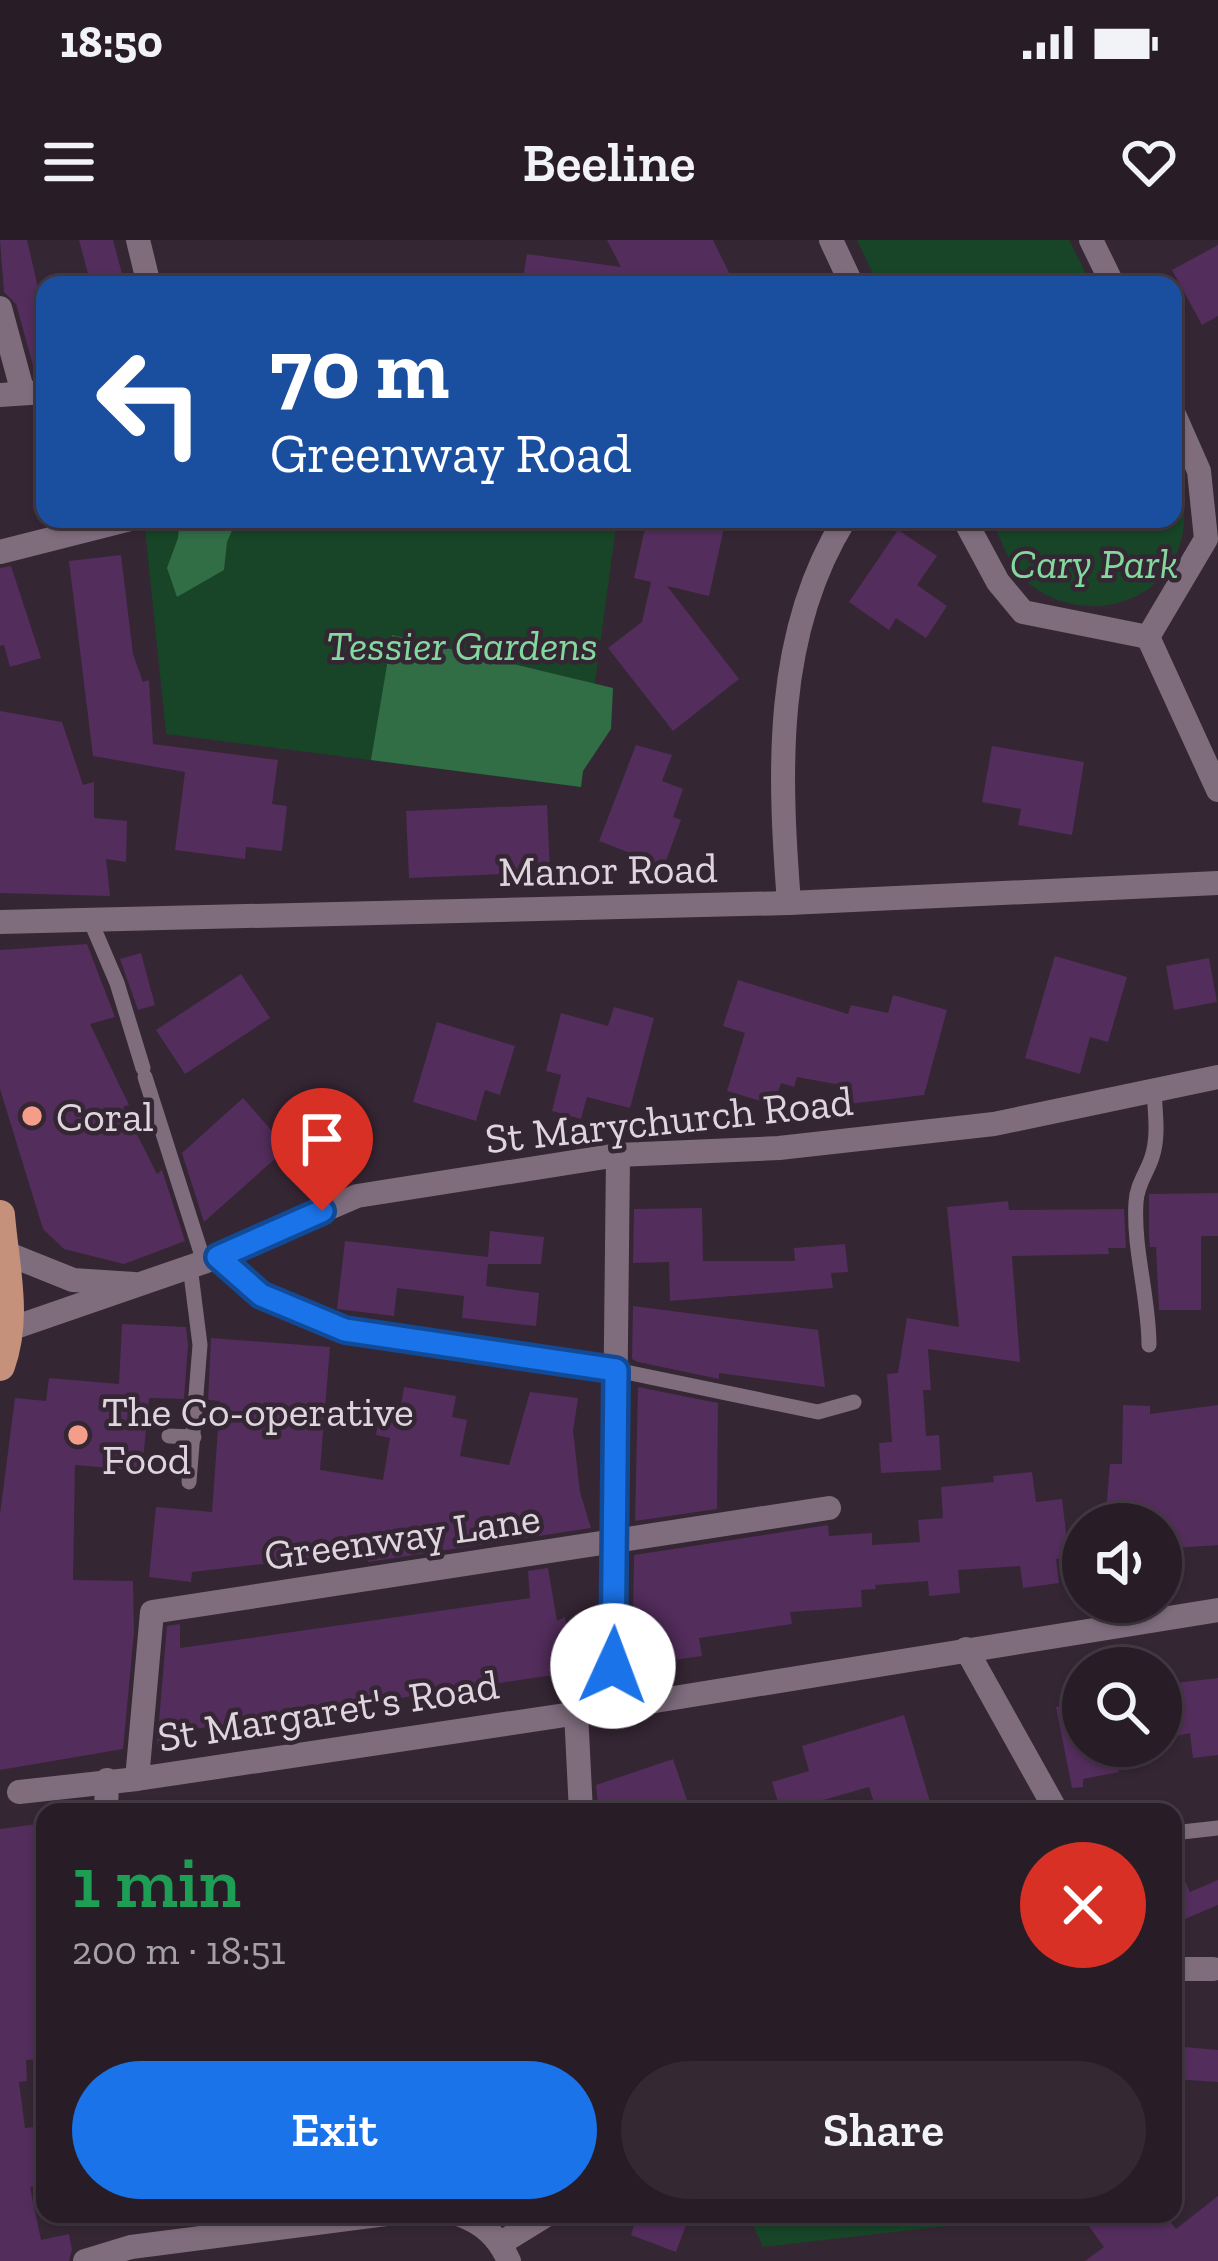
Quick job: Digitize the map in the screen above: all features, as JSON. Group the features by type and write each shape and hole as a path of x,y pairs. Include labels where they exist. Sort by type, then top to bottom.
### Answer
{"main road":[{"path":"0,1214 10,1295 10,1329 0,1366"}],"street":[{"path":"139,240 147,276"},
{"path":"831,240 849,276"},
{"path":"1091,240 1109,276"},
{"path":"0,308 23,393"},
{"path":"1148,637 1206,539 1198,471 1182,433"},
{"path":"0,552 95,528"},
{"path":"789,903 782,810 784,701 808,600 841,528"},
{"path":"969,528 998,582 1023,612 1148,637"},
{"path":"1148,637 1218,790"},
{"name":"Manor Road","path":"0,922 789,903 1218,883"},
{"name":"St Marychurch Road","path":"10,1329 204,1262 357,1196 618,1155 779,1148 994,1124 1218,1077"},
{"path":"612,1708 618,1155"},
{"name":"St Marychurch Road","path":"3,1252 73,1280 142,1285"},
{"path":"204,1262 261,1295 345,1330 616,1370"},
{"name":"Greenway Lane","path":"137,1779 152,1612 829,1508"},
{"name":"St Margaret's Road","path":"19,1792 137,1779 612,1708 1218,1610"},
{"path":"966,1649 1053,1803"},
{"path":"576,1712 581,1803"},
{"path":"106,1780 106,1803"},
{"path":"1182,1970 1214,1969"},
{"path":"85,2261 131,2247 316,2223"},
{"path":"481,2223 505,2252 538,2223"}],"lane":[{"path":"92,922 117,983 204,1262 189,1482"},
{"path":"1149,1345 1149,1301 1138,1255 1136,1203 1156,1142 1154,1090"},
{"path":"616,1370 818,1412 854,1402"},
{"path":"169,1436 194,1437"},
{"path":"1182,1832 1218,1828"}],"green space":[{"path":"857,240 1069,240 1087,276 874,276"},
{"name":"Cary Park","path":"1182,491 1184,526 1170,566 1156,583 1119,603 1078,605 1057,600 1022,577 995,528 1182,528"},
{"name":"Tessier Gardens","path":"145,528 616,528 581,787 166,734"},
{"path":"179,528 233,528 224,570 177,597 167,568"},
{"path":"392,635 613,688 611,729 583,771 581,787 371,760"},
{"path":"752,2223 974,2223 763,2247"}],"building":[{"path":"0,240 27,240 36,279 36,376 16,304 4,292"},
{"path":"79,240 113,240 123,276 89,276"},
{"path":"607,240 713,240 731,276 523,276 527,254 621,267"},
{"path":"1218,245 1218,316 1202,325 1182,288 1182,276 1172,270"},
{"path":"645,528 724,528 709,596 667,586 739,679 673,731 608,648 642,622 651,582 634,578"},
{"path":"898,530 937,556 917,585 947,606 926,638 896,618 889,630 849,602"},
{"path":"121,555 133,654 143,682 149,680 153,744 278,760 272,804 287,806 282,851 246,847 245,859 175,850 185,772 93,756 69,561"},
{"path":"11,566 41,658 10,667 4,645 0,646 0,568"},
{"path":"0,711 62,722 83,785 94,782 94,818 127,821 126,862 106,859 110,896 0,893"},
{"path":"636,745 672,755 662,781 683,789 673,817 681,820 664,866 599,841"},
{"path":"992,746 1084,762 1072,835 1018,825 1021,809 982,802"},
{"path":"547,805 550,872 409,878 406,811"},
{"path":"87,944 115,1017 90,1024 129,1105 123,1107 157,1174 162,1170 185,1241 124,1264 64,1249 43,1229 0,1089 0,950"},
{"path":"141,953 155,1005 138,1010 120,959"},
{"path":"1055,956 1127,977 1108,1042 1090,1037 1080,1074 1025,1058"},
{"path":"1209,958 1217,1002 1174,1010 1166,966"},
{"path":"241,974 270,1018 185,1074 156,1030"},
{"path":"738,980 848,1014 851,1005 888,1013 893,995 947,1010 924,1095 849,1104 851,1087 797,1077 794,1087 781,1083 774,1105 727,1091 745,1033 723,1026"},
{"path":"614,1007 654,1018 630,1108 587,1097 581,1119 552,1111 561,1075 546,1071 561,1013 608,1026"},
{"path":"437,1022 515,1046 500,1095 485,1090 476,1121 413,1102"},
{"path":"243,1098 287,1148 204,1222 182,1153"},
{"path":"1218,1193 1218,1236 1201,1236 1201,1310 1159,1310 1156,1247 1150,1247 1149,1237 1149,1194"},
{"path":"1008,1201 1009,1210 1124,1209 1126,1248 1108,1248 1109,1254 1012,1256 1020,1362 928,1349 931,1390 923,1390 926,1436 939,1435 941,1470 881,1473 879,1443 892,1442 887,1374 898,1373 907,1318 959,1327 947,1207"},
{"path":"702,1208 703,1261 795,1261 794,1248 845,1244 848,1272 831,1273 833,1288 670,1301 669,1262 633,1263 634,1209"},
{"path":"490,1231 544,1237 541,1264 488,1264 486,1286 539,1293 536,1326 462,1318 464,1296 397,1288 394,1316 337,1309 345,1241 488,1257"},
{"path":"633,1306 818,1330 825,1387 719,1373 719,1379 638,1362 632,1359"},
{"path":"122,1324 186,1327 188,1345 184,1399 149,1398 142,1471 75,1465 73,1580 133,1581 134,1632 123,1749 0,1770 0,1514 15,1398 46,1401 49,1378 119,1384"},
{"path":"211,1338 330,1347 320,1470 383,1480 390,1438 376,1435 380,1409 400,1412 404,1387 456,1396 452,1417 467,1420 460,1456 509,1465 530,1392 578,1398 573,1431 580,1492 591,1528 368,1562 367,1552 192,1572 191,1582 149,1577 156,1507 212,1512 220,1401 208,1400"},
{"path":"638,1387 718,1403 717,1509 635,1521"},
{"path":"1123,1405 1150,1406 1150,1414 1218,1405 1218,1545 1182,1548 1182,1503 1107,1503 1110,1464 1122,1464"},
{"path":"1032,1472 1036,1502 1062,1499 1062,1558 1056,1559 1059,1583 1023,1588 1020,1566 958,1570 960,1593 929,1596 928,1581 875,1585 876,1589 861,1590 862,1607 790,1612 792,1624 699,1638 702,1656 674,1660 672,1648 642,1652 638,1621 633,1622 634,1555 828,1525 829,1536 872,1533 872,1545 920,1542 918,1520 943,1518 941,1487 994,1482 993,1476"},
{"path":"548,1568 557,1621 565,1617 573,1672 174,1732 174,1742 157,1745 167,1626 180,1624 180,1648 530,1598 528,1571"},
{"path":"1218,1678 1218,1755 1193,1758 1190,1733 1182,1735 1182,1682"},
{"path":"1062,1706 1062,1737 1056,1707"},
{"path":"904,1715 930,1803 874,1803 869,1787 813,1803 778,1803 772,1782 809,1771 802,1746"},
{"path":"673,1759 688,1803 598,1803 596,1785"},
{"path":"1068,1767 1118,1767 1119,1772 1083,1779 1083,1787 1072,1788"},
{"path":"36,1824 36,2059 26,2060 27,2081 19,2082 25,2128 35,2127 36,2186 30,2187 36,2223 41,2240 69,2234 69,2261 0,2261 0,1829"},
{"path":"1182,1874 1190,1892 1218,1880 1218,1905 1182,1920"},
{"path":"1182,2047 1218,2050 1218,2082 1182,2080"},
{"path":"1218,2196 1218,2261 1085,2261 1104,2247 1087,2223 1171,2223 1176,2229"},
{"path":"635,2223 687,2223 676,2252 631,2235"}],"place":[{"name":"Coral","path":"32,1116"},
{"name":"The Co-operative Food","path":"78,1435"}],"route":[{"path":"322,1211 218,1257 261,1295 345,1330 616,1370 613,1666"}]}
